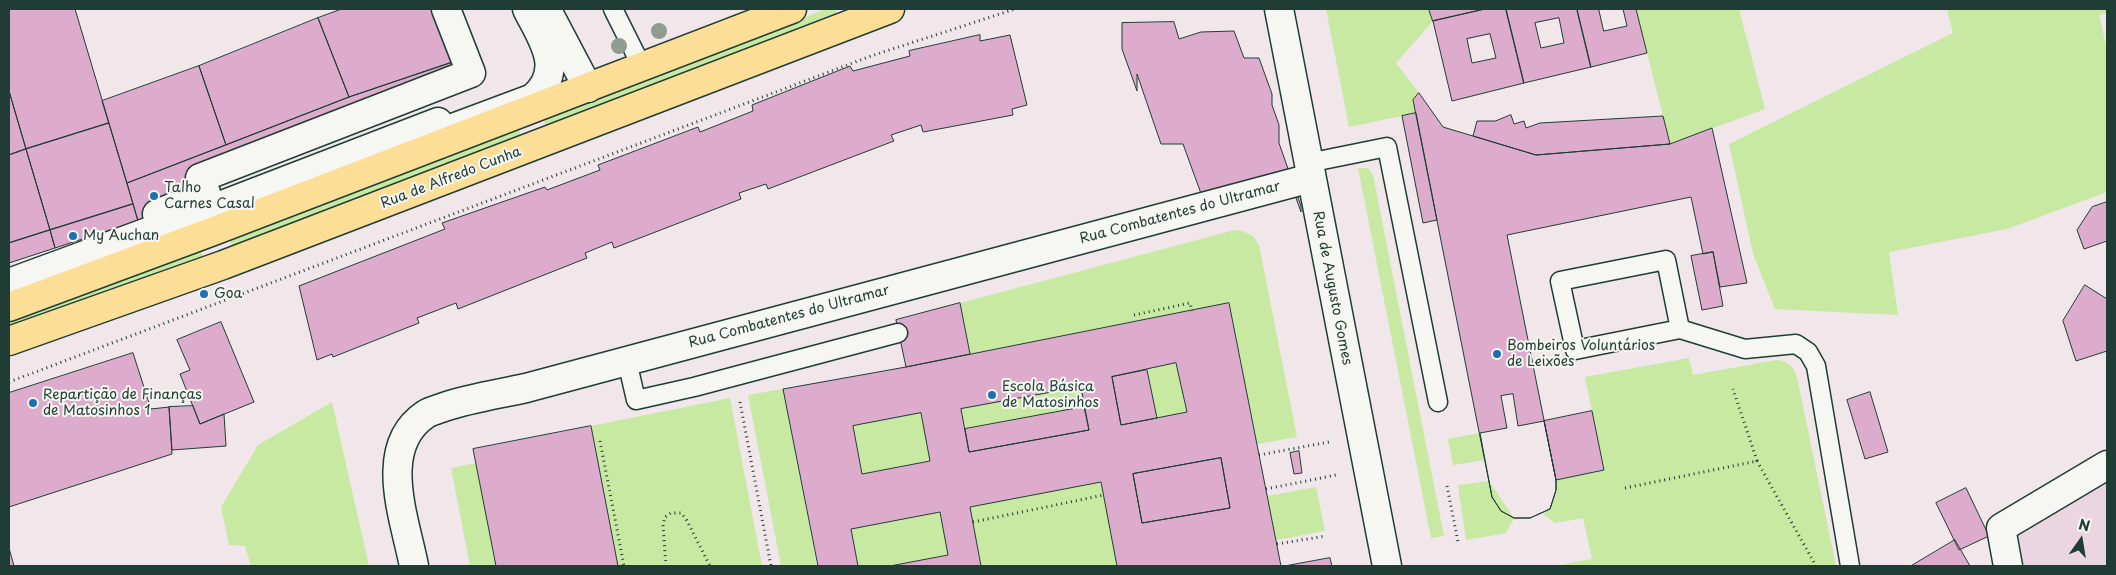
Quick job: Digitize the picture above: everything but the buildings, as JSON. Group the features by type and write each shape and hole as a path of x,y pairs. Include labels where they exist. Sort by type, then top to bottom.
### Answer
{"main road":[{"path":"9,307 202,236 792,9"},
{"name":"Rua de Alfredo Cunha","path":"9,341 223,265 890,9"}],"street":[{"path":"9,263 138,221 206,194 200,178 472,73 446,9"},
{"path":"9,283 186,218 188,225 206,219 220,213 217,207 438,122 442,132 533,98 542,91 549,79 550,63 547,48 527,9"},
{"path":"546,9 588,88"},
{"name":"Rua de Augusto Gomes","path":"1279,9 1386,566"},
{"name":"Rua Combatentes do Ultramar","path":"414,566 399,491 397,464 402,440 412,426 427,413 456,403 526,388 627,361 1309,170"},
{"path":"2008,566 2001,528 2107,465"}],"lane":[{"path":"613,9 642,67"},
{"path":"1309,170 1387,147 1438,402"},
{"path":"1680,329 1666,260 1560,281 1575,350 1680,329 1745,349 1796,344 1808,352 1816,366 1850,566"},
{"path":"627,361 636,400 898,334"}],"path":[{"path":"9,382 871,56 1015,9"},
{"path":"1134,315 1190,303 1192,311"},
{"path":"735,376 771,566"},
{"path":"1733,389 1757,460 1816,566"},
{"path":"600,441 624,566"},
{"path":"1259,455 1329,442"},
{"path":"1625,488 1757,460"},
{"path":"1266,489 1336,475"},
{"path":"1447,486 1458,542"},
{"path":"972,522 1104,495"},
{"path":"666,566 663,525 665,517 671,513 681,513 710,566"},
{"path":"1277,544 1326,536"}],"shaded area":[{"path":"2107,476 2107,566 2024,566 2017,529"}],"green space":[{"path":"826,9 835,9 837,13 546,126 543,119"},
{"path":"1326,9 1429,9 1433,21 1396,63 1419,93 1413,100 1416,113 1349,127"},
{"path":"1636,9 1739,9 1765,109 1670,144"},
{"path":"1947,9 2107,9 2107,13 2099,15 2107,49 2107,192 2007,229 1889,252 1898,315 1775,309 1753,254 1729,144 1953,33"},
{"path":"518,127 521,136 233,248 229,239"},
{"path":"1358,168 1368,168 1373,175 1444,536 1431,538"},
{"path":"1240,230 1253,236 1259,245 1297,437 1257,444 1229,304 970,354 960,303"},
{"path":"201,251 205,260 9,331 9,320"},
{"path":"1689,358 1693,375 1776,360 1787,363 1792,367 1797,377 1836,566 1555,566 1592,559 1583,518 1555,523 1543,514 1550,507 1554,499 1556,480 1604,470 1585,377"},
{"path":"1176,363 1187,412 1157,418 1147,370"},
{"path":"1081,387 1084,407 965,429 961,409"},
{"path":"783,389 817,566 781,566 748,395"},
{"path":"730,398 762,566 618,566 591,426"},
{"path":"332,402 369,566 251,566 245,546 229,545 221,507 258,445"},
{"path":"921,413 930,461 862,474 853,426"},
{"path":"1480,433 1485,460 1453,465 1448,439"},
{"path":"476,463 496,566 470,566 451,468"},
{"path":"1489,481 1514,518 1506,533 1466,540 1458,485"},
{"path":"1101,482 1117,566 981,566 970,507"},
{"path":"1316,487 1325,531 1276,540 1267,496"},
{"path":"940,512 948,555 890,566 858,566 851,529"}],"place":[{"name":"Talho Carnes Casal","path":"154,196"},
{"name":"My Auchan","path":"73,236"},
{"name":"Goa","path":"204,294"},
{"name":"Bombeiros Voluntários de Leixões","path":"1497,354"},
{"name":"Escola Básica de Matosinhos","path":"992,395"},
{"name":"Repartição de Finanças de Matosinhos 1","path":"33,403"}]}
